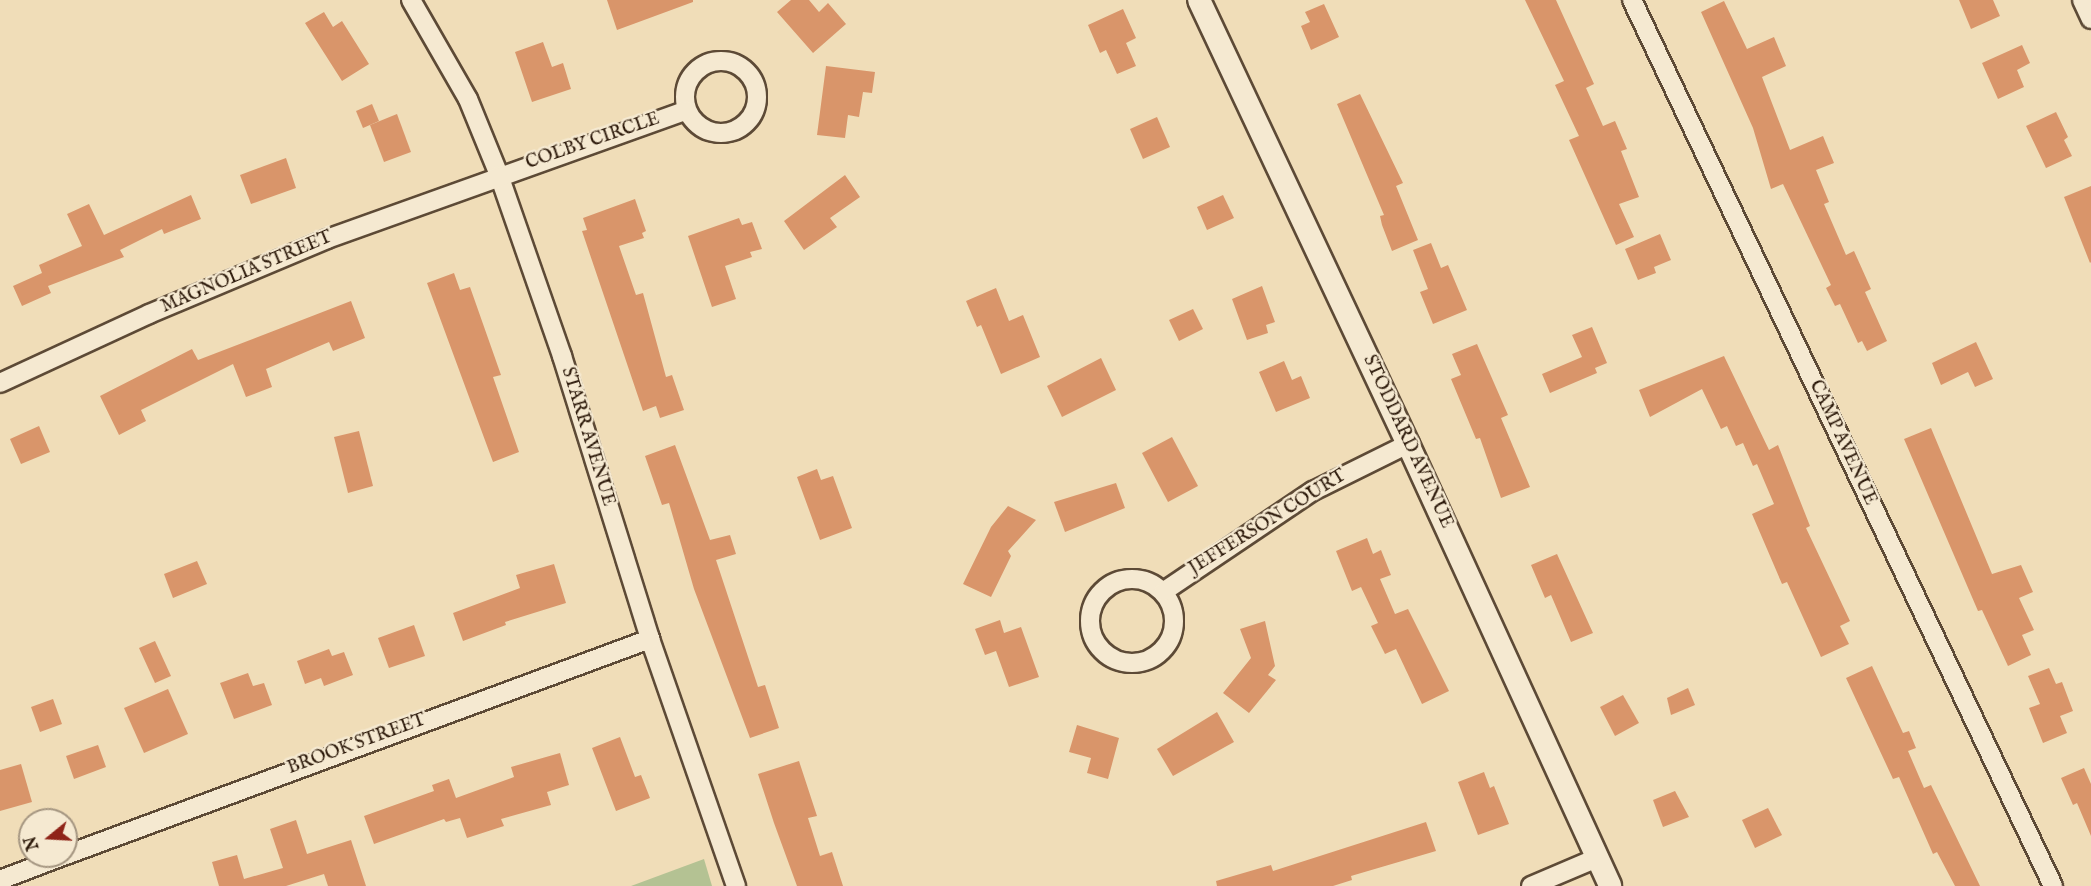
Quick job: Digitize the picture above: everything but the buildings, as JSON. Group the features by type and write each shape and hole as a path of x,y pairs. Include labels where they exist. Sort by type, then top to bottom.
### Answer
{"street":[{"name":"STARR AVENUE","path":"411,0 468,99 499,175 562,356 650,639 736,886"},
{"name":"STODDARD AVENUE","path":"1199,0 1408,444 1610,886"},
{"name":"CAMP AVENUE","path":"1632,0 2053,886"},
{"path":"2082,0 2091,19"},
{"name":"COLBY CIRCLE","path":"499,175 687,110"},
{"name":"MAGNOLIA STREET","path":"0,383 149,314 327,239 499,175"},
{"name":"JEFFERSON COURT","path":"1163,592 1313,490 1408,444"},
{"path":"1127,579 1140,579 1163,592 1172,611 1172,632 1156,656 1128,663 1102,651 1090,626 1095,600 1103,589 1127,579"},
{"name":"BROOK STREET","path":"78,851 650,639"},
{"path":"1531,886 1597,858"},
{"name":"BROOK STREET","path":"0,880 32,868"}],"green space":[{"path":"704,859 712,886 631,886"}]}
